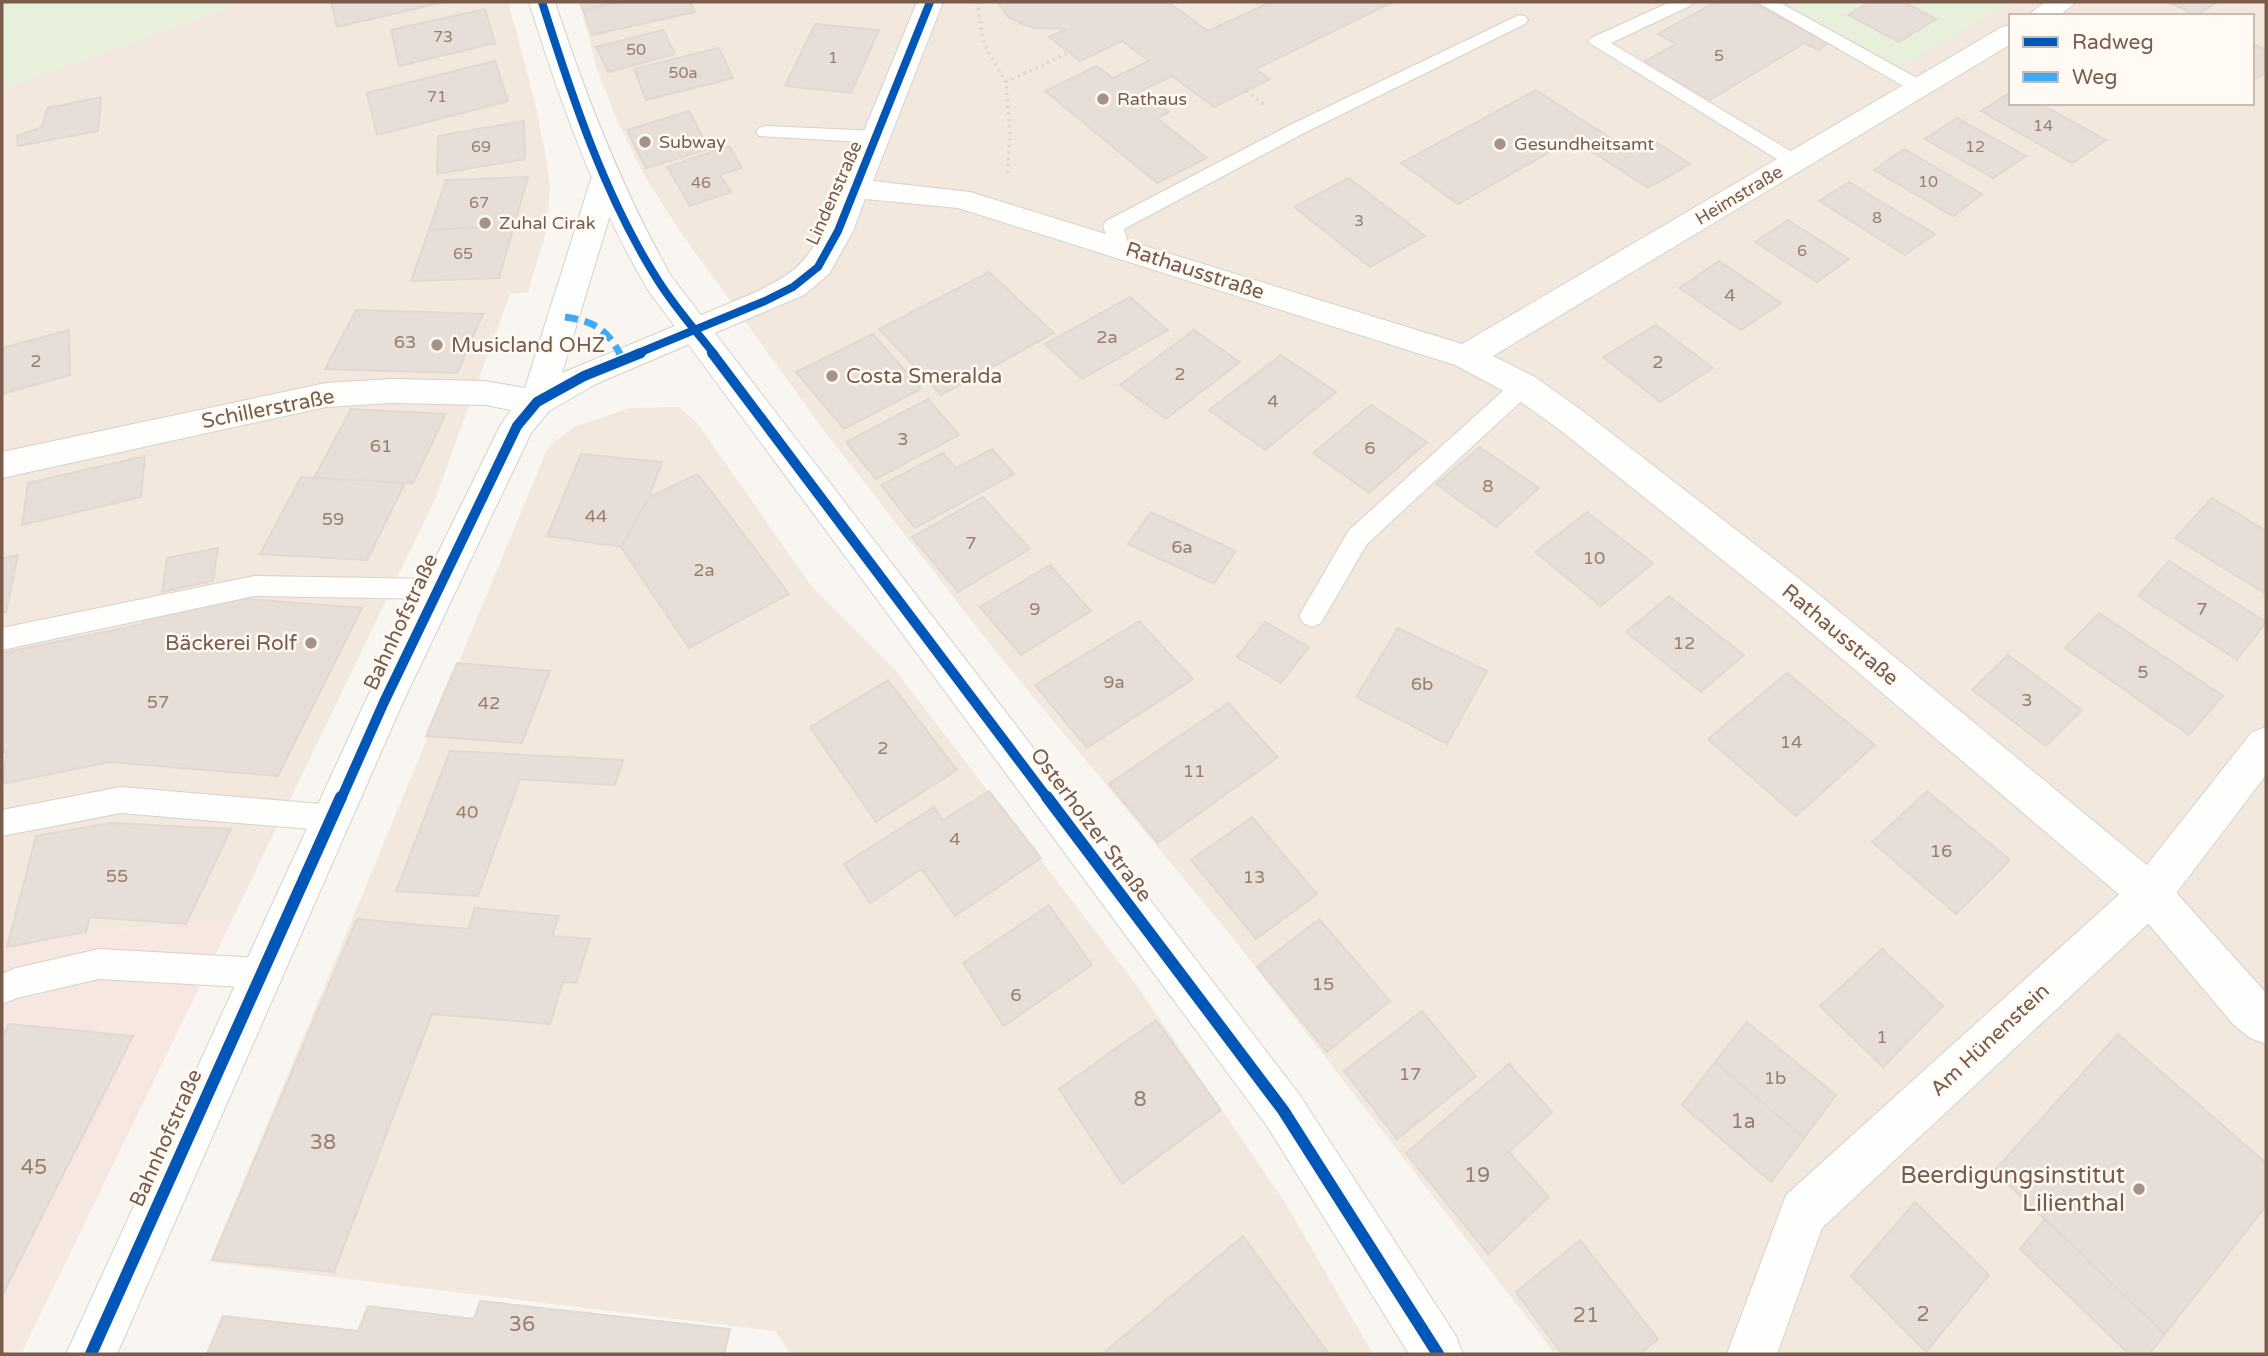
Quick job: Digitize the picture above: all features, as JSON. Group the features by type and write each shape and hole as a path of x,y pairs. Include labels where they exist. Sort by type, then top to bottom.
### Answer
{"street":[{"path":"542,2 606,179 628,229 659,282 694,332"},
{"name":"Lindenstraße","path":"694,332 793,287 818,267 857,189 930,2"},
{"path":"2043,14 2063,2"},
{"name":"Heimstraße","path":"1466,357 2009,34"},
{"name":"Bahnhofstraße","path":"537,402 606,179"},
{"name":"Rathausstraße","path":"857,189 960,199 1466,357 1523,386 1793,595 2150,894 2249,1008 2266,1023"},
{"name":"Bahnhofstraße","path":"91,1354 260,974 438,589 517,426 537,402 584,376 694,332"},
{"name":"Osterholzer Straße","path":"694,332 1283,1110 1438,1354"},
{"name":"Schillerstraße","path":"2,465 326,395 392,391 485,393 537,402"},
{"name":"Am Hünenstein","path":"1752,1354 1803,1212 2150,894 2266,744"}],"lane":[{"path":"1684,2 1597,41 1795,162"},
{"path":"1766,2 1919,88"},
{"path":"1119,247 1113,226 1297,128 1519,20"},
{"path":"766,132 878,137"},
{"path":"1312,616 1358,537 1523,386"},
{"path":"2,639 254,586 438,589"},
{"path":"2,823 121,800 333,818"},
{"path":"2,989 16,983 99,964 260,974"}],"path":[{"path":"976,2 984,44 1006,82 1010,135 1007,176"},
{"path":"1006,82 1070,52"}],"shaded area":[{"path":"242,2 508,2 534,98 545,152 550,187 546,232 528,292 510,294 435,499 232,920 91,931 2,945 2,88"},
{"path":"579,2 2266,2 2266,1354 1555,1354 1233,938 996,652 823,429 681,233 644,175 617,120 597,69"},
{"path":"679,407 698,424 812,587 896,671 1135,983 1284,1201 1373,1354 791,1354 775,1331 210,1262 548,447 574,427 630,408"},
{"path":"232,920 21,1354 2,1354 2,945 91,931"}],"green space":[{"path":"2,2 242,2 2,88"},
{"path":"1781,2 2011,2 1896,68"}],"building":[{"path":"331,2 444,2 337,27"},
{"path":"580,2 609,2 610,4 583,10"},
{"path":"620,2 690,2 695,12 592,35 583,10"},
{"name":"Rathaus","path":"997,2 1168,2 1208,31 1271,2 1393,2 1256,69 1270,79 1214,107 1172,76 1141,91 1169,112 1157,118 1207,158 1157,183 1045,91 1097,66 1113,78 1149,61 1122,41 1080,61 1049,37 1066,29 1034,28 1020,23 1008,17"},
{"path":"1715,2 1753,2 1828,43 1818,50 1805,43 1708,101 1643,62 1676,44 1658,34"},
{"path":"1870,2 1904,2 1936,19 1899,42 1848,15"},
{"path":"2168,2 2217,2 2195,14"},
{"path":"485,9 495,43 399,66 391,30"},
{"path":"815,24 879,30 851,93 785,86"},
{"path":"663,30 675,54 608,72 596,47"},
{"path":"2254,44 2266,50 2266,72 2256,79"},
{"path":"719,48 733,78 646,100 634,69"},
{"path":"495,61 508,101 377,135 367,93"},
{"name":"Gesundheitsamt","path":"1536,90 1628,149 1649,138 1690,164 1648,188 1573,139 1458,204 1401,163"},
{"path":"2009,93 2009,105 2043,105 2106,140 2072,163 1981,111"},
{"path":"101,97 98,131 18,146 17,136 42,127 47,108"},
{"path":"689,111 709,149 646,168 627,130"},
{"path":"1957,118 2026,156 1993,178 1925,139"},
{"path":"524,121 525,159 437,174 438,136"},
{"path":"729,146 742,168 720,175 731,192 690,206 667,167"},
{"path":"1904,149 1982,194 1953,216 1874,170"},
{"path":"528,177 514,226 429,230 446,180"},
{"path":"1349,178 1425,236 1370,267 1294,207"},
{"path":"1849,182 1935,234 1905,255 1819,201"},
{"path":"1788,220 1849,259 1817,282 1755,242"},
{"path":"514,226 499,278 411,281 429,230"},
{"path":"1719,261 1781,303 1741,330 1679,288"},
{"path":"989,272 1054,333 941,395 879,329"},
{"path":"1130,297 1168,330 1082,379 1045,344"},
{"path":"356,310 483,314 457,373 325,369"},
{"path":"1656,325 1713,368 1660,402 1603,357"},
{"path":"69,330 70,375 2,394 2,348"},
{"path":"1194,330 1240,362 1166,419 1120,385"},
{"path":"873,334 921,389 844,429 796,372"},
{"path":"1281,355 1336,392 1265,450 1209,410"},
{"path":"928,399 959,435 876,479 846,442"},
{"path":"1371,405 1427,442 1369,493 1313,453"},
{"path":"351,409 446,414 413,483 314,478"},
{"path":"1480,447 1539,488 1496,527 1436,484"},
{"path":"992,449 1014,474 915,528 881,485 943,453 956,468"},
{"path":"581,454 662,462 649,497 621,547 547,536"},
{"path":"145,456 141,497 22,525 28,483"},
{"path":"698,474 789,594 689,648 621,547 649,497"},
{"path":"301,477 405,483 367,560 260,554"},
{"path":"983,497 1030,549 958,592 912,537"},
{"path":"2212,498 2266,531 2266,594 2175,538"},
{"path":"1151,512 1236,551 1214,584 1128,544"},
{"path":"1587,512 1653,563 1601,606 1535,552"},
{"path":"218,548 213,581 162,592 167,558"},
{"path":"18,555 6,612 2,613 2,559"},
{"path":"2169,561 2266,622 2237,660 2138,596"},
{"path":"1050,565 1091,611 1021,655 980,607"},
{"path":"1669,596 1744,655 1701,692 1626,632"},
{"path":"236,598 362,608 278,776 109,762 2,784 7,752 2,753 2,653 143,624 144,617"},
{"path":"2099,613 2223,696 2189,735 2065,648"},
{"path":"1139,621 1193,679 1087,748 1035,685"},
{"path":"1265,622 1309,647 1281,683 1237,657"},
{"path":"1398,628 1487,671 1447,744 1356,697"},
{"path":"2008,655 2082,710 2046,746 1972,690"},
{"path":"457,663 550,671 522,743 426,736"},
{"path":"1787,673 1875,745 1796,816 1708,739"},
{"path":"888,680 957,770 876,822 810,727"},
{"path":"1228,703 1278,757 1158,843 1109,784"},
{"path":"450,751 623,760 615,785 520,779 478,896 396,891"},
{"path":"989,791 1041,858 955,916 922,869 870,903 844,864 934,807 943,820"},
{"path":"1927,791 2010,860 1956,914 1872,842"},
{"path":"1252,817 1317,894 1256,939 1191,860"},
{"path":"111,823 231,829 186,924 90,917 86,932 7,947 36,836"},
{"path":"1049,905 1092,965 1004,1026 963,963"},
{"path":"475,908 559,916 552,936 590,939 576,983 563,982 550,1024 432,1014 334,1272 212,1260 357,919 468,929"},
{"path":"1319,919 1390,1001 1327,1052 1257,967"},
{"path":"1882,949 1943,1006 1883,1067 1820,1006"},
{"path":"1422,1011 1476,1076 1397,1139 1344,1071"},
{"path":"1156,1020 1221,1110 1122,1184 1059,1089"},
{"path":"1747,1022 1836,1095 1804,1138 1715,1062"},
{"path":"9,1024 133,1036 2,1296 2,1038"},
{"name":"Beerdigungsinstitut Lilienthal","path":"2118,1034 2266,1163 2266,1206 2165,1334 1994,1171"},
{"path":"1715,1062 1804,1138 1771,1182 1682,1105"},
{"path":"1509,1064 1552,1112 1509,1152 1549,1197 1488,1254 1406,1153"},
{"path":"1915,1202 1989,1275 1926,1352 1851,1276"},
{"path":"2045,1219 2165,1334 2149,1354 2129,1354 2020,1249"},
{"path":"1243,1236 1329,1354 1102,1354"},
{"path":"1580,1240 1658,1339 1640,1354 1562,1354 1516,1292"},
{"path":"480,1301 730,1329 724,1354 207,1354 223,1316 358,1331 368,1306 474,1319"}],"marked path":[{"path":"565,317 587,321 602,328 623,361"}],"cycle path":[{"path":"542,2 566,74 607,180 659,282 1283,1110 1438,1354"},
{"path":"91,1354 384,702 517,426 537,402 584,376 765,301 793,287 818,267 838,231 930,2"}],"place":[{"name":"Rathaus","path":"1103,99"},
{"name":"Subway","path":"645,142"},
{"name":"Gesundheitsamt","path":"1500,144"},
{"name":"Zuhal Cirak","path":"485,223"},
{"name":"Musicland OHZ","path":"437,345"},
{"name":"Costa Smeralda","path":"832,376"},
{"name":"Bäckerei Rolf","path":"311,643"},
{"name":"Beerdigungsinstitut Lilienthal","path":"2139,1189"}]}
